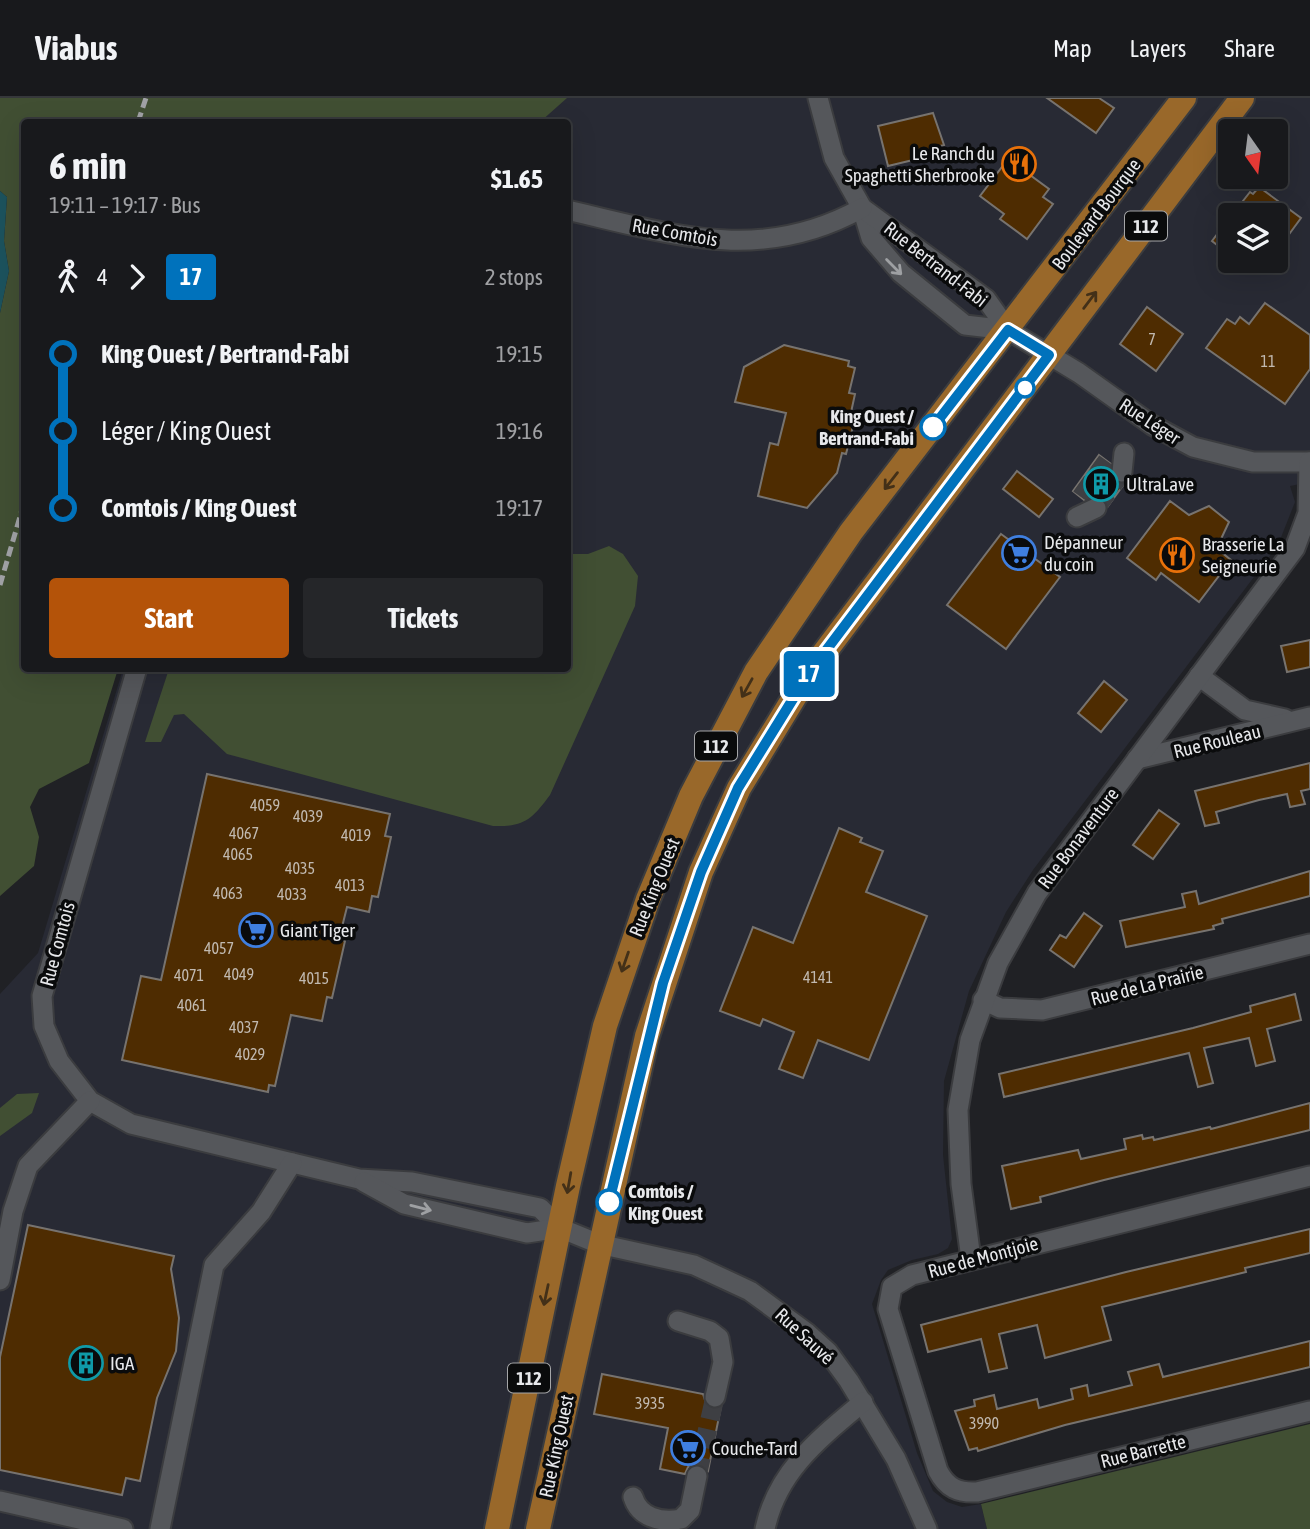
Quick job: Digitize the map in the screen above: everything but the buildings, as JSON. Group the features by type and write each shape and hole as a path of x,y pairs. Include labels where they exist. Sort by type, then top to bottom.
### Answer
{"main road":[{"name":"Boulevard Bourque","path":"1008,330 1184,98"},
{"name":"112","path":"1049,355 1242,98"},
{"name":"Rue King Ouest","path":"497,1529 590,1084 620,978 648,899 712,755 757,671 797,608 851,532 1008,330"},
{"name":"Rue King Ouest","path":"538,1529 629,1113 663,983 701,872 738,788 809,673 1049,355"}],"street":[{"name":"Rue Bertrand-Fabi","path":"818,98 834,158 862,208 871,238 901,273 965,325 1008,330"},
{"name":"Rue Bertrand-Fabi","path":"862,208 986,299 1008,330"},
{"name":"Rue Comtois","path":"571,211 690,238 737,241 776,238 824,226 862,208"},
{"name":"Rue Léger","path":"1008,330 1152,425 1195,448 1253,462 1309,462"},
{"name":"Rue Bonaventure","path":"971,1259 961,1184 958,1110 962,1073 983,999 1016,926 1286,562 1301,537 1308,513 1309,462"},
{"name":"Rue Comtois","path":"136,672 42,996 44,1026 59,1061 90,1101 131,1124 359,1179 412,1182 540,1208 560,1228 599,1244"},
{"name":"Rue Rouleau","path":"1199,676 1245,710 1303,719"},
{"name":"Rue Rouleau","path":"1138,759 1303,719"},
{"name":"Rue de La Prairie","path":"983,999 1000,1008 1042,1010 1310,944"},
{"path":"0,1280 13,1211 28,1166 90,1101"},
{"path":"160,1529 214,1265 261,1212 292,1163"},
{"name":"Rue de Montjoie","path":"977,1492 953,1489 944,1482 939,1471 888,1309 892,1287 900,1280 971,1259 1310,1176"},
{"name":"Rue Comtois","path":"359,1179 404,1204 527,1233 560,1228"},
{"name":"Rue Sauvé","path":"599,1244 694,1265 750,1291 774,1307 828,1352 863,1402 896,1459 927,1529"},
{"path":"678,1321 710,1331 719,1338 723,1362 715,1397"},
{"path":"765,1529 770,1508 788,1472 863,1402"},
{"name":"Rue Barrette","path":"977,1492 1310,1411"},
{"path":"633,1497 641,1513 681,1519 690,1510 697,1476"},
{"path":"0,1501 123,1529"}],"shaded area":[{"path":"296,98 1310,98 1310,482 1290,486 1295,502 1278,545 1033,870 1006,912 969,991 944,1081 943,1155 952,1239 948,1248 938,1254 912,1260 888,1270 872,1304 917,1453 933,1491 947,1502 962,1507 981,1504 987,1529 0,1529 0,994 38,953 122,672 571,672 571,119 296,119"}],"green space":[{"path":"0,98 567,98 543,119 21,119 21,672 117,672 89,763 39,789 30,807 39,837 34,866 0,896 0,313 9,271 4,241 7,197 0,191"},
{"path":"609,546 623,554 638,576 635,606 550,795 532,816 520,823 493,826 227,754 184,714 174,715 161,742 145,742 168,672 571,672 571,554 588,554"},
{"path":"39,1093 32,1113 0,1136 0,1108 17,1094"},
{"path":"1310,1424 1310,1529 987,1529 981,1504"}],"water":[{"path":"0,191 7,197 4,241 9,271 0,313"}],"tunnel":[{"path":"1081,497 1107,461"},
{"path":"1096,508 1122,472"},
{"path":"697,1476 715,1397"}],"railway":[{"path":"139,119 146,98"},
{"path":"0,585 21,513"}],"bus line":[{"name":"17","path":"609,1202 663,983 701,872 738,788 809,673 1049,355 1008,330 933,427"}],"place":[{"name":"Le Ranch du Spaghetti Sherbrooke","path":"1019,164"},
{"name":"King Ouest / Bertrand-Fabi","path":"933,427"},
{"name":"UltraLave","path":"1101,484"},
{"name":"Dépanneur du coin","path":"1019,553"},
{"name":"Brasserie La Seigneurie","path":"1177,555"},
{"name":"Giant Tiger","path":"256,930"},
{"name":"Comtois / King Ouest","path":"609,1202"},
{"name":"IGA","path":"86,1363"},
{"name":"Couche-Tard","path":"688,1448"}]}
